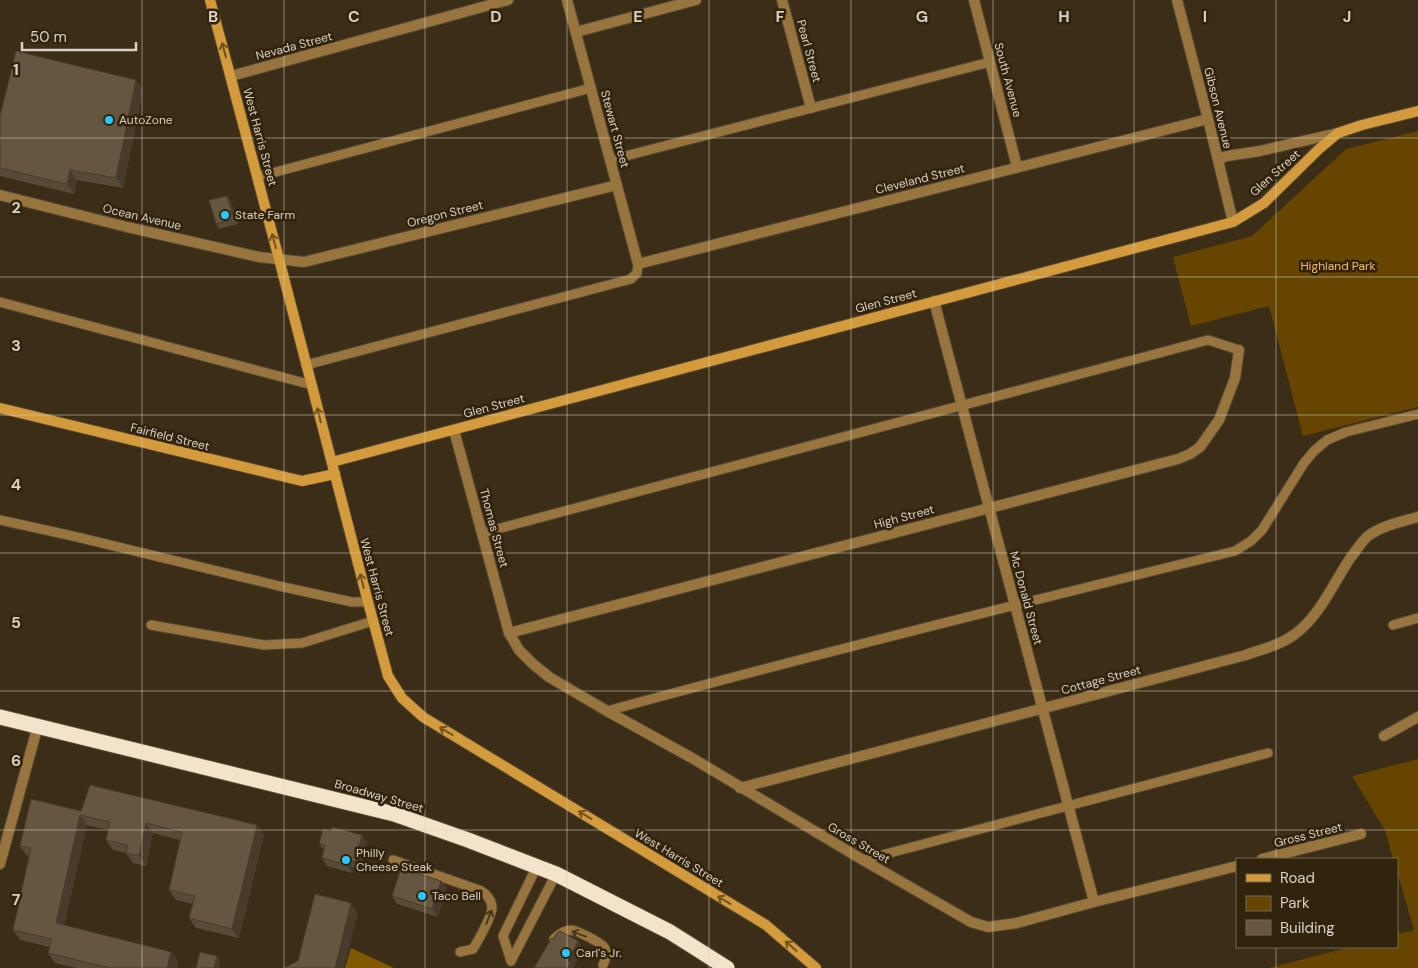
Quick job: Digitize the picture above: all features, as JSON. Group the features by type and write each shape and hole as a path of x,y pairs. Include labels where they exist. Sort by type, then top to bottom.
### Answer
{"highway":[{"name":"Broadway Street","path":"0,716 394,814 556,874 670,932 726,968"}],"street":[{"name":"West Harris Street","path":"210,0 388,676 402,698 423,717 766,925 816,968"},
{"name":"Nevada Street","path":"231,76 508,0"},
{"name":"Stewart Street","path":"567,0 638,264"},
{"path":"576,32 696,0"},
{"name":"Pearl Street","path":"782,0 811,108"},
{"name":"South Avenue","path":"974,0 1017,167"},
{"name":"Gibson Avenue","path":"1177,0 1233,222"},
{"name":"Glen Street","path":"332,462 1233,222 1264,203 1338,133 1418,111"},
{"name":"Cleveland Street","path":"638,264 1208,119"},
{"path":"1218,159 1338,133"},
{"name":"Oregon Street","path":"279,259 304,262 617,185"},
{"name":"Ocean Avenue","path":"0,195 127,227 258,257 279,259"},
{"name":"Mc Donald Street","path":"934,301 1094,902"},
{"name":"High Street","path":"510,632 1190,454 1200,447 1219,420 1235,378 1239,350"},
{"name":"Fairfield Street","path":"0,408 302,481 335,474"},
{"name":"Thomas Street","path":"454,430 510,632"},
{"name":"Cottage Street","path":"740,788 1246,655 1285,641 1297,633 1309,621 1362,542 1370,535 1390,524 1418,517"},
{"name":"Gross Street","path":"510,632 520,650 549,677 607,712 692,758 740,788 971,922 988,928 1017,923 1236,866"},
{"path":"1384,736 1418,717"},
{"path":"0,864 38,725"},
{"name":"Gross Street","path":"1266,858 1361,834"}],"lane":[{"path":"610,160 990,62"},
{"path":"257,177 591,88"},
{"path":"306,365 631,278 637,273 638,264"},
{"path":"0,302 312,385"},
{"path":"482,533 1208,340 1239,350"},
{"path":"607,712 750,672 1235,551 1251,541 1262,530 1304,463 1327,440 1346,432 1418,414"},
{"path":"0,520 279,586 352,602 368,602"},
{"path":"1393,625 1418,618"},
{"path":"151,625 264,644 302,643 373,621"},
{"path":"863,860 1268,754"},
{"path":"393,860 484,892 489,899 492,909 473,949 460,952"},
{"path":"537,866 503,936 511,961 556,874"},
{"path":"549,948 551,942 559,934 572,930 604,946 607,955 603,965"}],"green space":[{"name":"Highland Park","path":"1418,131 1418,407 1303,436 1269,306 1191,326 1173,257 1252,236 1346,149"},
{"path":"1418,759 1418,968 1269,968 1346,948 1398,948 1398,934 1414,930 1398,874 1398,858 1393,858 1385,830 1352,776"}],"shaded area":[{"path":"351,948 394,968 345,968"}],"building":[{"path":"16,51 136,80 116,178 70,170 67,184 0,168 0,116"},
{"name":"State Farm","path":"227,196 234,219 216,224 209,200"},
{"path":"90,785 257,825 232,929 189,918 195,896 169,890 182,832 146,823 139,856 126,853 128,845 106,840 110,822 80,815 56,923 171,952 167,968 110,968 48,953 52,939 13,930 31,848 20,846 31,799 81,811"},
{"name":"Philly Cheese Steak","path":"332,827 362,835 355,862 349,861 347,865 322,858 325,845 319,844 323,829 331,831"},
{"name":"Taco Bell","path":"401,868 441,881 432,909 392,896"},
{"path":"315,894 351,903 335,968 284,968 298,961"},
{"name":"Carl's Jr.","path":"560,931 578,941 568,961 570,962 568,968 534,968 551,939"},
{"path":"200,952 217,956 214,968 196,968"}],"place":[{"name":"AutoZone","path":"109,120"},
{"name":"State Farm","path":"225,215"},
{"name":"Philly Cheese Steak","path":"346,860"},
{"name":"Taco Bell","path":"422,896"},
{"name":"Carl's Jr.","path":"566,953"}]}
